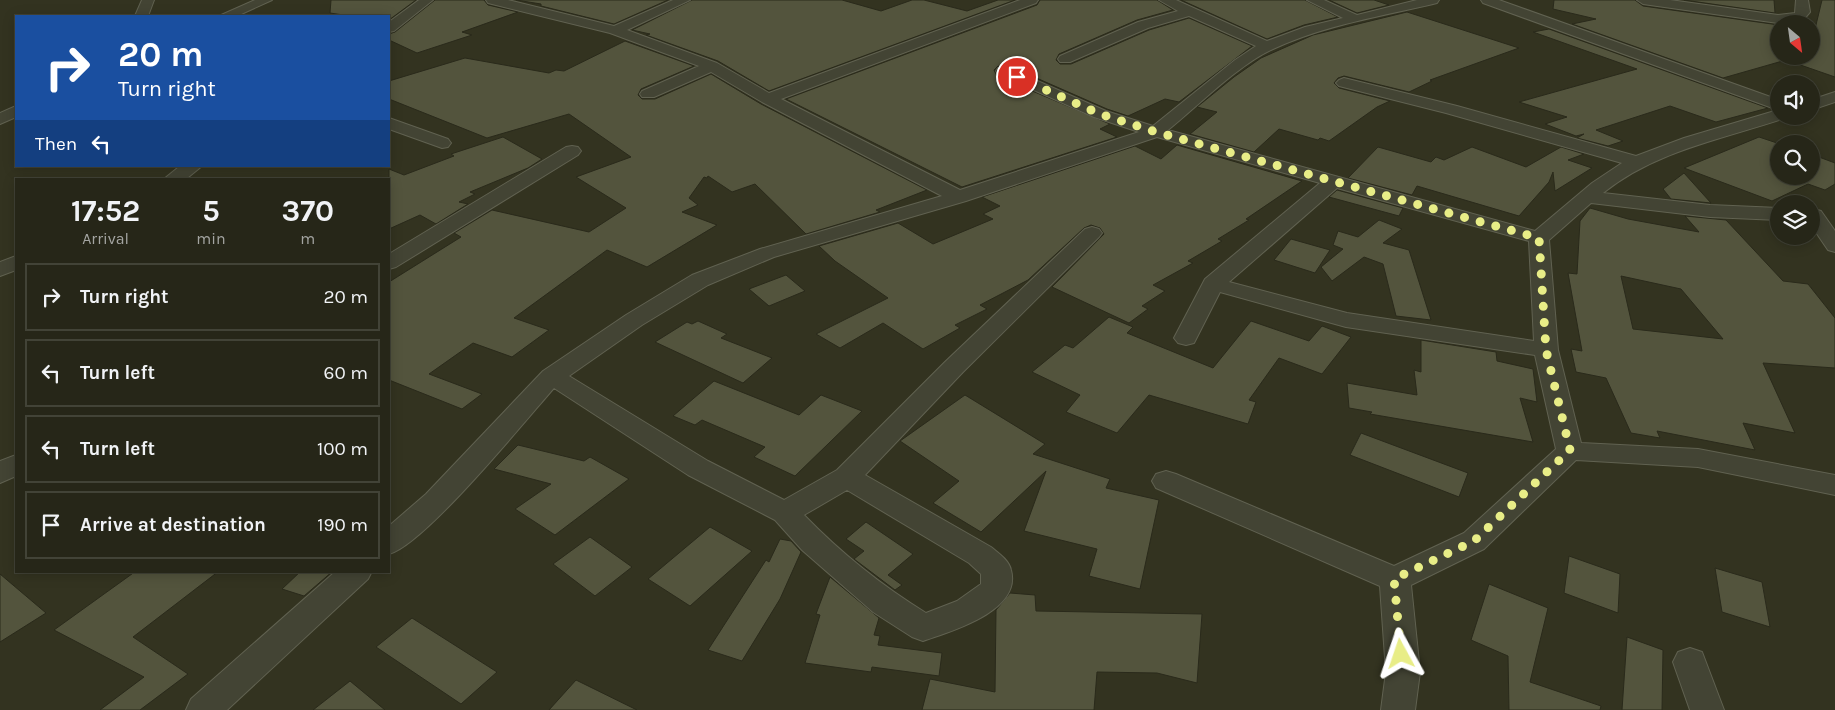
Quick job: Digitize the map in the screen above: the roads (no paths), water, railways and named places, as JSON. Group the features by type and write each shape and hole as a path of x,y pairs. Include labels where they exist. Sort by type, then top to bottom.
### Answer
{"street":[{"path":"142,15 148,0"},
{"path":"228,15 266,0"},
{"path":"390,27 427,0"},
{"path":"492,0 538,13 615,30 712,66 768,99 960,197"},
{"path":"615,30 684,0"},
{"path":"768,99 1032,0"},
{"path":"1165,0 1267,46"},
{"path":"1313,0 1356,19"},
{"path":"390,542 436,501 552,376 634,320 700,280 767,253 960,197 1156,132 1240,63 1267,46 1310,30 1433,0"},
{"path":"1487,0 1770,103"},
{"path":"1642,0 1778,19 1799,16 1803,12 1802,0"},
{"path":"1065,58 1143,26 1192,11"},
{"path":"648,94 712,66"},
{"path":"1003,71 1100,114 1156,132 1539,238"},
{"path":"1344,83 1451,108 1637,162"},
{"path":"1820,103 1835,97"},
{"path":"1820,109 1835,113"},
{"path":"0,110 15,111"},
{"path":"0,119 15,112"},
{"path":"1539,238 1587,197 1637,162 1682,144 1770,118"},
{"path":"390,123 442,143"},
{"path":"390,262 572,151"},
{"path":"175,178 191,167"},
{"path":"1186,338 1213,284 1333,182"},
{"path":"1587,197 1710,211 1770,214"},
{"path":"1820,216 1835,218"},
{"path":"1820,226 1835,246"},
{"path":"785,513 847,477 954,367 1092,233"},
{"path":"1539,238 1546,350 1570,450"},
{"path":"0,270 15,262"},
{"path":"1213,284 1346,320 1546,350"},
{"path":"552,376 698,468 785,513 812,542 884,603 923,628 968,610 996,590 996,570 980,555 847,477"},
{"path":"1166,481 1394,579 1474,541 1570,450 1698,458 1835,485"},
{"path":"0,473 15,465"},
{"path":"203,710 355,573"},
{"path":"1394,579 1403,672 1398,710"},
{"path":"1690,662 1707,710"}]}
